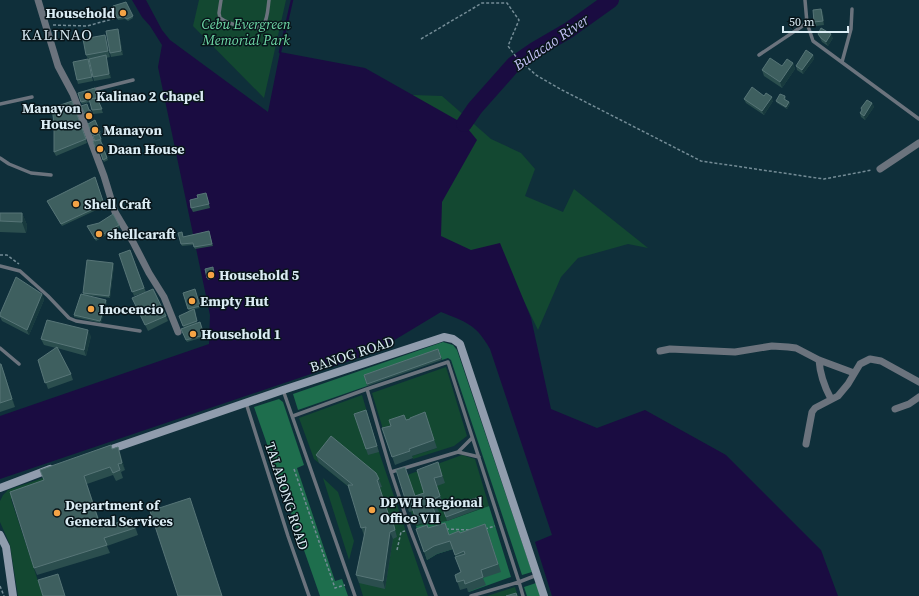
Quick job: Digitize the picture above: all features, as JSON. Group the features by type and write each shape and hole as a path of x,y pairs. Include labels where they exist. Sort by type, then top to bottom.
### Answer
{"street":[{"path":"38,0 58,66 76,93 115,212 164,297 178,332"},
{"path":"880,168 919,143"},
{"name":"BANOG ROAD","path":"92,455 444,337 453,339 460,344 544,596"},
{"path":"660,351 670,349 735,352 772,346 796,348 819,360 854,373"},
{"path":"806,444 812,412 815,408 838,396 848,384 860,364 870,359 881,361 919,382"},
{"path":"819,360 823,385 831,399"},
{"path":"895,409 910,404 919,397"},
{"path":"0,488 55,468"},
{"path":"0,535 6,547 12,596"}],"lane":[{"path":"221,0 219,13 220,18 228,22 251,28 263,25 269,0"},
{"path":"805,0 807,23 814,42 919,118"},
{"path":"842,62 851,29 852,9"},
{"path":"759,55 807,23"},
{"path":"88,91 133,80"},
{"path":"0,104 32,96"},
{"path":"0,158 9,164 31,173 51,175"},
{"path":"0,266 20,271 48,296 69,318 76,321 140,331"},
{"path":"0,348 19,364"},
{"path":"293,416 448,362 523,596"},
{"path":"367,389 391,472 410,528 436,596"},
{"path":"283,390 356,596"},
{"name":"TALABONG ROAD","path":"246,403 288,536 309,596"},
{"path":"391,472 458,452 472,438"},
{"path":"458,452 479,457"},
{"path":"472,596 538,575"}],"path":[{"path":"421,38 482,3 506,3 519,20 508,46 521,63 536,75 562,90 700,160 824,179 880,168"},
{"path":"46,25 87,26 116,18"},
{"path":"0,255 7,254 21,267"},
{"path":"294,469 335,588 351,583"},
{"path":"482,530 501,524"},
{"path":"397,550 401,532 410,528"},
{"path":"440,529 475,530"},
{"path":"0,586 4,596"}],"green space":[{"name":"Cebu Evergreen Memorial Park","path":"199,0 286,0 264,98 193,26"},
{"path":"383,94 442,96 491,139 521,153 535,169 525,196 563,212 574,189 648,248 628,244 578,258 561,277 538,330 501,254 446,250"},
{"path":"443,342 453,345 457,350 532,572 522,575 451,360 448,358 442,360 439,351 367,386 298,410 293,394"},
{"path":"446,367 467,436 454,446 413,459 412,456 437,448 385,436 372,393"},
{"path":"362,395 379,452 428,596 363,596 359,583 369,535 355,492 314,459 299,418"},
{"path":"279,399 283,402 304,465 297,468 335,581 342,579 348,596 320,596 254,407"},
{"path":"462,455 475,459 489,506 447,521 416,526 411,512 409,512 399,478"},
{"path":"43,478 46,487 11,499 43,596 18,596 10,545 0,522 0,501 8,490"},
{"path":"323,478 338,492 354,541 349,560"},
{"path":"489,506 511,577 469,592 453,549 437,554 427,560 416,526 447,521"},
{"path":"536,583 541,596 527,596 524,587"},
{"path":"515,587 518,596 487,596"}],"shaded area":[{"path":"132,0 146,0 162,30 170,40 268,112 280,52 365,68 464,124 477,140 442,202 441,236 471,250 500,243 531,318 551,409 597,428 645,410 726,455 821,550 838,596 552,596 535,542 552,535 490,349 480,334 470,325 441,312 373,353 0,479 0,416 209,344 210,315 158,67 162,45"}],"building":[{"name":"Household","path":"126,2 133,16 127,19 124,17 117,18 113,6"},
{"path":"821,9 823,21 814,22 813,10"},
{"path":"821,28 831,34 826,42 818,34"},
{"path":"118,29 121,51 110,53 106,31"},
{"path":"105,35 108,51 86,55 83,39"},
{"path":"806,50 813,55 802,70 796,66"},
{"path":"106,55 109,74 93,77 89,59"},
{"path":"770,58 782,66 787,59 793,63 780,82 762,70"},
{"path":"88,59 92,77 77,80 73,62"},
{"path":"752,87 764,96 766,93 772,97 762,111 744,99"},
{"path":"95,88 97,98 81,102 78,93"},
{"path":"780,94 785,96 784,99 789,102 786,107 776,101"},
{"path":"97,98 102,109 92,110 89,99"},
{"path":"867,100 872,103 864,116 860,113 862,110 861,108"},
{"path":"72,101 86,139 54,152 54,123 52,108"},
{"path":"87,104 92,114 86,116 81,106"},
{"name":"Manayon","path":"95,120 100,132 92,135 88,124"},
{"path":"99,134 101,139 95,141 93,136"},
{"path":"100,140 104,148 96,150 93,141"},
{"name":"Daan House","path":"104,150 107,158 103,160 100,151"},
{"name":"Shell Craft","path":"95,177 104,204 61,224 47,201"},
{"path":"206,193 209,204 191,208 190,200 198,198 197,195"},
{"path":"0,213 22,213 22,222 0,221"},
{"name":"shellcaraft","path":"113,214 119,225 95,239 87,226 99,223"},
{"path":"209,231 212,244 194,247 193,243 181,244 178,233 182,232 183,237"},
{"path":"130,250 144,288 132,292 119,254"},
{"path":"87,260 113,263 109,296 83,293"},
{"name":"Household 5","path":"213,267 214,276 207,278 205,269"},
{"path":"16,277 42,294 27,330 0,316"},
{"path":"153,289 166,316 145,325 132,298"},
{"name":"Empty Hut","path":"195,289 200,306 188,309 183,293"},
{"name":"Inocencio","path":"81,294 106,300 100,321 74,315"},
{"path":"194,309 197,321 183,326 179,316"},
{"path":"47,320 88,330 84,350 41,339"},
{"name":"Household 1","path":"200,322 204,335 186,340 181,329"},
{"path":"57,347 71,374 45,383 38,360"},
{"path":"438,349 441,358 367,384 364,375"},
{"path":"0,364 12,399 0,403"},
{"path":"366,410 377,446 366,449 354,414"},
{"path":"425,412 434,440 392,457 382,428 391,426 389,420 404,415 406,420"},
{"name":"DPWH Regional Office VII","path":"331,436 376,473 379,479 377,480 390,519 392,518 395,530 390,532 383,581 356,575 366,527 361,528 348,485 353,485 316,455"},
{"name":"Department of General Services","path":"111,445 112,449 118,447 122,463 118,464 120,470 113,473 110,467 84,476 101,528 132,518 135,528 104,538 107,545 34,568 10,492 44,480 40,470"},
{"path":"438,462 442,476 434,478 440,496 434,499 436,504 432,505 435,513 415,517 411,503 407,505 396,470 405,467 415,496 424,493 417,470"},
{"name":"Department of General Services","path":"190,498 222,596 178,596 150,511"},
{"path":"476,498 478,505 446,517 443,509"},
{"path":"445,523 449,535 459,531 460,533 485,524 498,564 481,570 483,577 465,584 464,580 457,582 455,575 461,572 455,557 465,554 464,551 455,555 450,541 434,546 424,552 416,529 427,525 428,528"},
{"path":"58,574 65,596 43,596 38,580"},
{"path":"516,593 517,596 506,596"}],"waterway":[{"path":"280,52 292,0"},
{"name":"Bulacao River","path":"464,124 475,108 514,64 569,30 611,0"}],"place":[{"name":"Household","path":"123,13"},
{"name":"Kalinao 2 Chapel","path":"88,96"},
{"name":"Manayon House","path":"89,116"},
{"name":"Manayon","path":"95,130"},
{"name":"Daan House","path":"100,149"},
{"name":"Shell Craft","path":"76,204"},
{"name":"shellcaraft","path":"99,234"},
{"name":"Household 5","path":"211,275"},
{"name":"Empty Hut","path":"192,301"},
{"name":"Inocencio","path":"91,309"},
{"name":"Household 1","path":"193,334"},
{"name":"DPWH Regional Office VII","path":"372,510"},
{"name":"Department of General Services","path":"57,513"}],"district":[{"name":"KALINAO","path":"57,34"}]}
